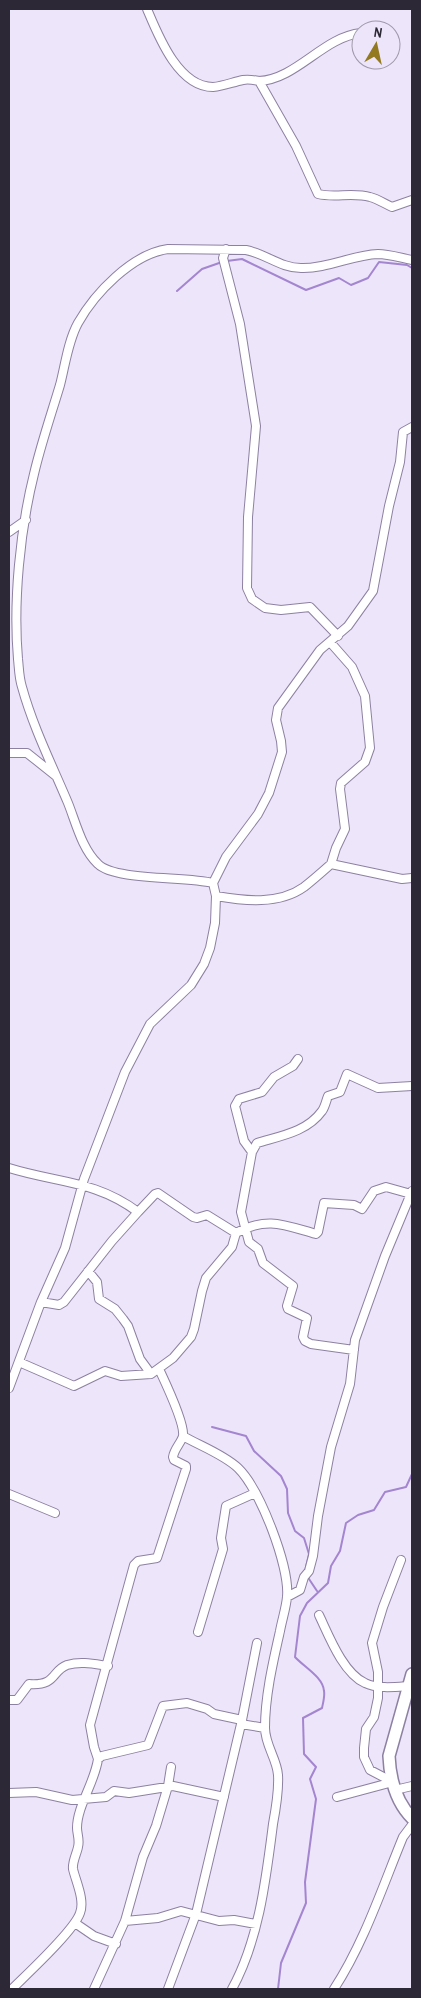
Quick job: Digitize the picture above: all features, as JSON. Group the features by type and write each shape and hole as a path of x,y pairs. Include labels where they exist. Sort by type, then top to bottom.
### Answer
{"street":[{"path":"147,9 166,53 177,66 199,83 214,87 244,80 269,80 288,73 300,63 336,41 351,37"},
{"path":"259,81 299,152 318,194 332,197 350,195 369,196 392,207 412,200"},
{"path":"212,883 132,875 103,868 98,864 88,851 38,731 20,680 17,612 19,576 26,520 34,476 74,332 92,301 111,281 139,260 157,250 168,248 256,252 285,266 298,268 315,267 375,254 412,260"},
{"path":"226,250 223,258 224,267 240,324 256,420 248,535 247,588 252,599 265,608 281,610 304,607 313,609 338,636"},
{"path":"9,1388 41,1302 65,1248 82,1184 125,1072 147,1029 196,980 204,964 214,930 216,896 212,883 226,856 258,814 269,793 282,752 276,720 278,708 320,650 338,636 361,610 373,591 389,506 400,462 403,432 412,427"},
{"path":"9,532 26,520"},
{"path":"216,896 244,900 281,897 304,887 331,864 344,829 341,783 365,762 370,748 365,696 352,667 330,642"},
{"path":"9,752 27,753 57,777"},
{"path":"331,864 402,880 412,878"},
{"path":"252,1152 244,1141 235,1106 239,1099 262,1092 274,1077 293,1066 298,1059"},
{"path":"354,1350 311,1344 304,1341 303,1337 307,1318 288,1309 287,1306 292,1286 263,1263 258,1249 249,1242 241,1207 252,1152 257,1143 302,1128 316,1118 324,1110 328,1096 340,1092 346,1074 378,1088 412,1086"},
{"path":"9,1168 34,1176 82,1184 116,1197 138,1212"},
{"path":"9,1364 18,1364 74,1386 105,1371 121,1376 151,1374 173,1358 191,1337 206,1278 232,1246 236,1234 245,1228 271,1222 316,1234 324,1203 354,1205 362,1209 374,1191 386,1187 411,1192 385,1256 355,1340 350,1384 332,1440 318,1516 314,1556 300,1590 287,1597"},
{"path":"41,1302 59,1305 64,1302 155,1194 158,1193 193,1217 197,1218 207,1215 236,1234"},
{"path":"88,1272 97,1282 98,1299 115,1309 124,1319 140,1359 151,1374"},
{"path":"12,1989 75,1923 82,1906 78,1880 73,1865 79,1842 77,1826 96,1772 98,1759 90,1725 108,1666 134,1565 138,1561 157,1558 186,1467 174,1460 172,1455 183,1436 177,1408 172,1402 159,1369"},
{"path":"183,1436 236,1466 247,1478 256,1493 270,1526 285,1570 287,1597 268,1696 265,1728 265,1738 278,1774 278,1788 270,1847 256,1924 243,1965 232,1989"},
{"path":"198,1632 223,1549 221,1538 226,1506 256,1493"},
{"path":"9,1494 29,1504 56,1513"},
{"path":"394,1786 370,1770 364,1757 364,1734 376,1710 378,1698 378,1672 372,1643 382,1607 401,1560"},
{"path":"319,1615 340,1658 355,1676 365,1683 377,1686 408,1686"},
{"path":"168,1989 196,1914 241,1722 257,1643"},
{"path":"9,1700 16,1700 29,1684 38,1685 50,1681 68,1665 85,1662 108,1666"},
{"path":"412,1674 389,1756 394,1786 403,1806 412,1818"},
{"path":"98,1759 102,1756 148,1745 163,1706 186,1704 265,1728"},
{"path":"94,1989 125,1921 143,1857 156,1826 172,1767"},
{"path":"9,1793 36,1792 72,1800 106,1797 114,1791 129,1793 168,1786 224,1797"},
{"path":"337,1797 394,1786 412,1786"},
{"path":"334,1989 348,1967 403,1837 412,1825"},
{"path":"125,1921 158,1918 178,1911 219,1921 234,1920 256,1924"},
{"path":"75,1923 94,1936 116,1944"}],"waterway":[{"path":"227,261 242,259 306,290 339,278 351,285 368,278 379,262 407,265 412,268"},
{"path":"177,291 202,269 222,262"},
{"path":"212,1427 246,1436 254,1451 281,1476 287,1489 288,1513 295,1531 304,1538 309,1554 305,1571"},
{"path":"278,1989 281,1963 306,1903 305,1882 316,1799 310,1779 316,1767 304,1754 303,1718 322,1708 324,1695 323,1686 320,1681 295,1657 300,1616 307,1603 328,1583 331,1566 340,1551 346,1523 358,1515 374,1510 385,1492 406,1487 412,1474"},
{"path":"307,1576 317,1591"}]}
